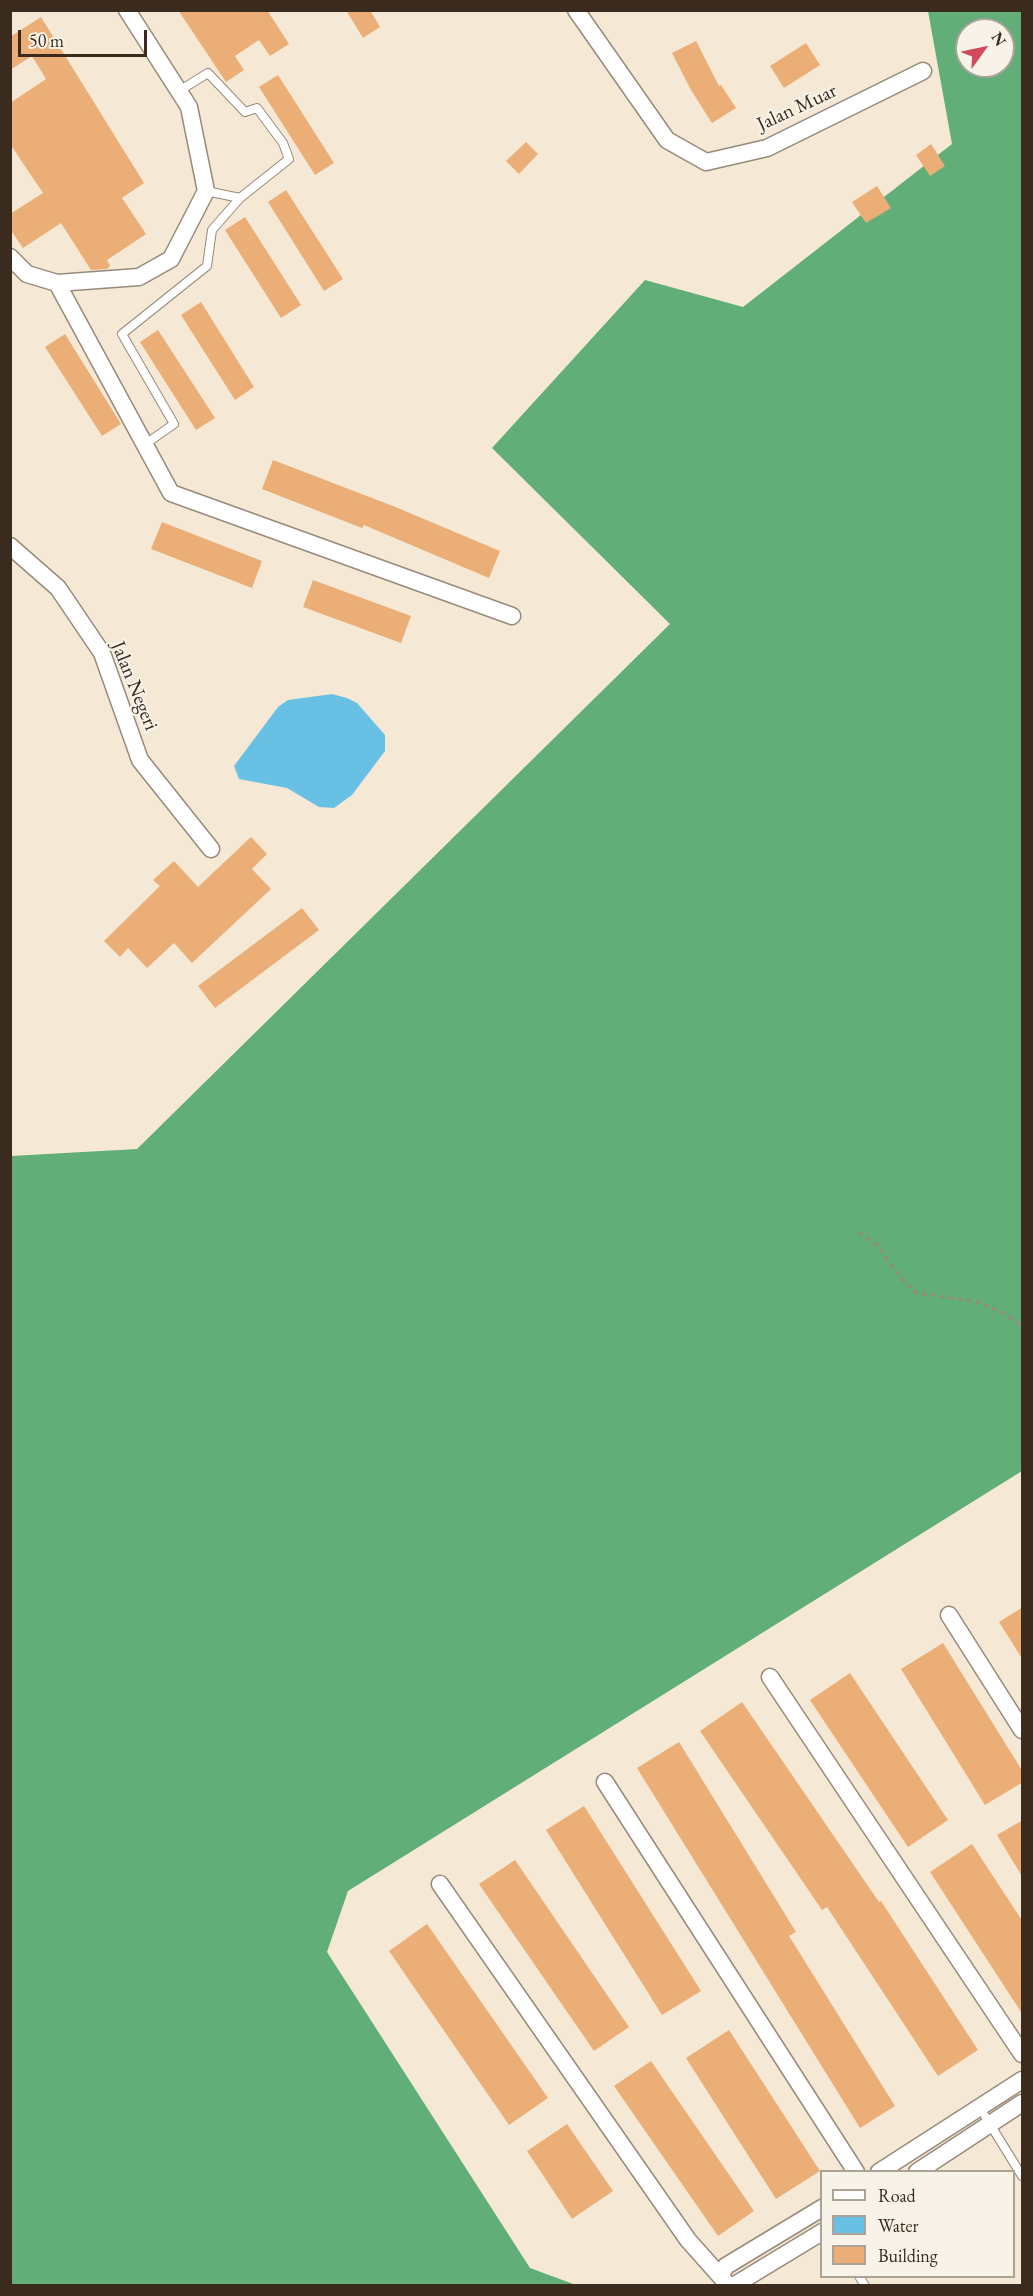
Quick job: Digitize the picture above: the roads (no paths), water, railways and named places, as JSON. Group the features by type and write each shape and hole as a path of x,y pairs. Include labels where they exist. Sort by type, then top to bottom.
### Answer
{"street":[{"path":"10,257 27,274 57,283 139,277 171,259 206,191 189,107 127,10"},
{"name":"Jalan Muar","path":"576,10 667,140 706,162 766,148 923,71"},
{"path":"57,283 171,494 512,616"},
{"name":"Jalan Negeri","path":"10,546 58,588 102,654 140,760 211,849"},
{"path":"949,1615 1023,1730"},
{"path":"770,1677 1023,2054"},
{"path":"605,1782 855,2170"},
{"path":"440,1884 688,2240 727,2282"},
{"path":"882,2170 1023,2080"},
{"path":"920,2170 1023,2103"},
{"path":"727,2282 726,2266 820,2212"},
{"path":"727,2282 820,2233"}],"lane":[{"path":"144,445 174,424 122,334 207,266 212,230 240,198 289,159 283,143 257,108 245,112 208,73 179,91"},
{"path":"206,191 240,198"},
{"path":"980,2108 1023,2176"}],"water":[{"path":"332,694 357,703 385,735 385,751 352,795 334,808 319,807 287,788 239,779 234,766 278,707 288,700"}]}
